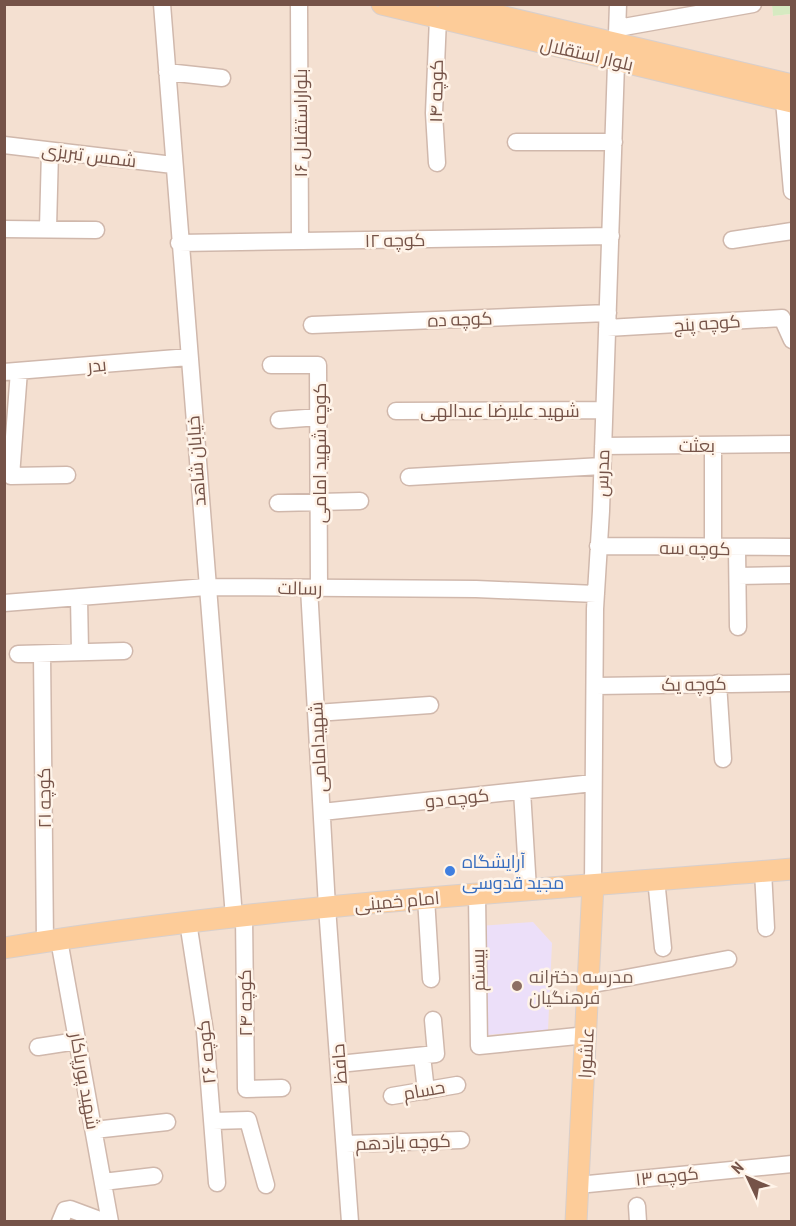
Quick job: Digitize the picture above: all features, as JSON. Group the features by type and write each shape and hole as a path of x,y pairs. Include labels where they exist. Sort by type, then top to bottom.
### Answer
{"main road":[{"name":"بلوار استقلال","path":"382,4 444,11 618,45 790,97"},
{"name":"بلوار استقلال","path":"618,45 732,87 790,97"},
{"name":"امام خمینی","path":"4,948 188,922 327,907 792,869"},
{"name":"عاشورا","path":"576,1221 593,885"}],"street":[{"name":"خیابان شاهد","path":"162,4 206,587 239,916"},
{"name":"بلواراستقلال ۱۶","path":"299,4 300,242"},
{"name":"مدرس","path":"593,885 596,594 618,4"},
{"path":"618,45 724,7 753,4"},
{"name":"کوچه ۱۴","path":"437,164 434,113 444,11"},
{"path":"166,72 222,78"},
{"path":"790,97 792,191"},
{"path":"516,142 614,142"},
{"name":"شمس تبریزی","path":"4,145 173,165"},
{"path":"48,228 50,151"},
{"path":"4,229 96,230"},
{"path":"732,240 792,231"},
{"name":"کوچه ۱۲","path":"179,243 611,236"},
{"name":"کوچه پنج","path":"608,320 782,318 792,340"},
{"name":"کوچه ده","path":"312,324 608,320"},
{"name":"بدر","path":"12,371 189,357"},
{"name":"کوچه شهید امامی","path":"271,365 318,365 319,502 314,588"},
{"path":"12,371 11,476 67,475"},
{"name":"شهید علیرضا عبدالهی","path":"396,411 604,410"},
{"path":"279,420 318,417"},
{"name":"بعثت","path":"603,446 792,444"},
{"path":"713,445 713,548"},
{"path":"409,477 602,466"},
{"path":"278,503 360,501"},
{"name":"کوچه سه","path":"598,546 737,549 792,547"},
{"path":"737,549 738,627"},
{"path":"738,576 792,575"},
{"name":"رسالت","path":"4,603 206,587 476,589 596,594"},
{"name":"شهیدامامی","path":"314,588 316,713 327,907"},
{"path":"79,598 80,651"},
{"path":"18,654 124,651"},
{"name":"کوچه ۲۱","path":"42,654 52,941"},
{"name":"کوچه یک","path":"596,686 792,682"},
{"path":"718,683 723,759"},
{"path":"316,713 430,705"},
{"name":"کوچه دو","path":"322,812 593,783"},
{"path":"522,791 528,889"},
{"path":"764,872 766,928"},
{"path":"656,879 663,948"},
{"name":"بیستم","path":"477,894 479,1046 587,1035"},
{"path":"426,898 430,979"},
{"name":"حافظ","path":"327,907 350,1221"},
{"name":"کوچه ۲۴","path":"239,916 246,1089 282,1088"},
{"name":"کوچه ۲۶","path":"188,922 205,1032 217,1183"},
{"name":"شهید پورپاکار","path":"52,941 77,1041 110,1221"},
{"path":"588,985 653,975 728,959"},
{"path":"339,1064 436,1054 433,1020"},
{"path":"38,1047 77,1041"},
{"path":"422,1056 426,1091"},
{"name":"حسام","path":"392,1096 457,1085"},
{"path":"213,1121 248,1120 266,1185"},
{"path":"94,1130 167,1122"},
{"name":"کوچه یازدهم","path":"345,1144 460,1140"},
{"name":"کوچه ۱۳","path":"578,1185 792,1164"},
{"path":"103,1182 154,1176"},
{"path":"65,1215 105,1221"}],"shaded area":[{"path":"772,4 773,16 791,14 791,1221 5,1222 5,5"},
{"name":"مدرسه دخترانه فرهنگیان","path":"533,922 552,943 548,1030 487,1035 479,926"}],"green space":[{"path":"772,5 791,5 791,14 773,16"}],"place":[{"name":"آرایشگاه مجید قدوسی","path":"450,871"},
{"name":"مدرسه دخترانه فرهنگیان","path":"517,986"}]}
